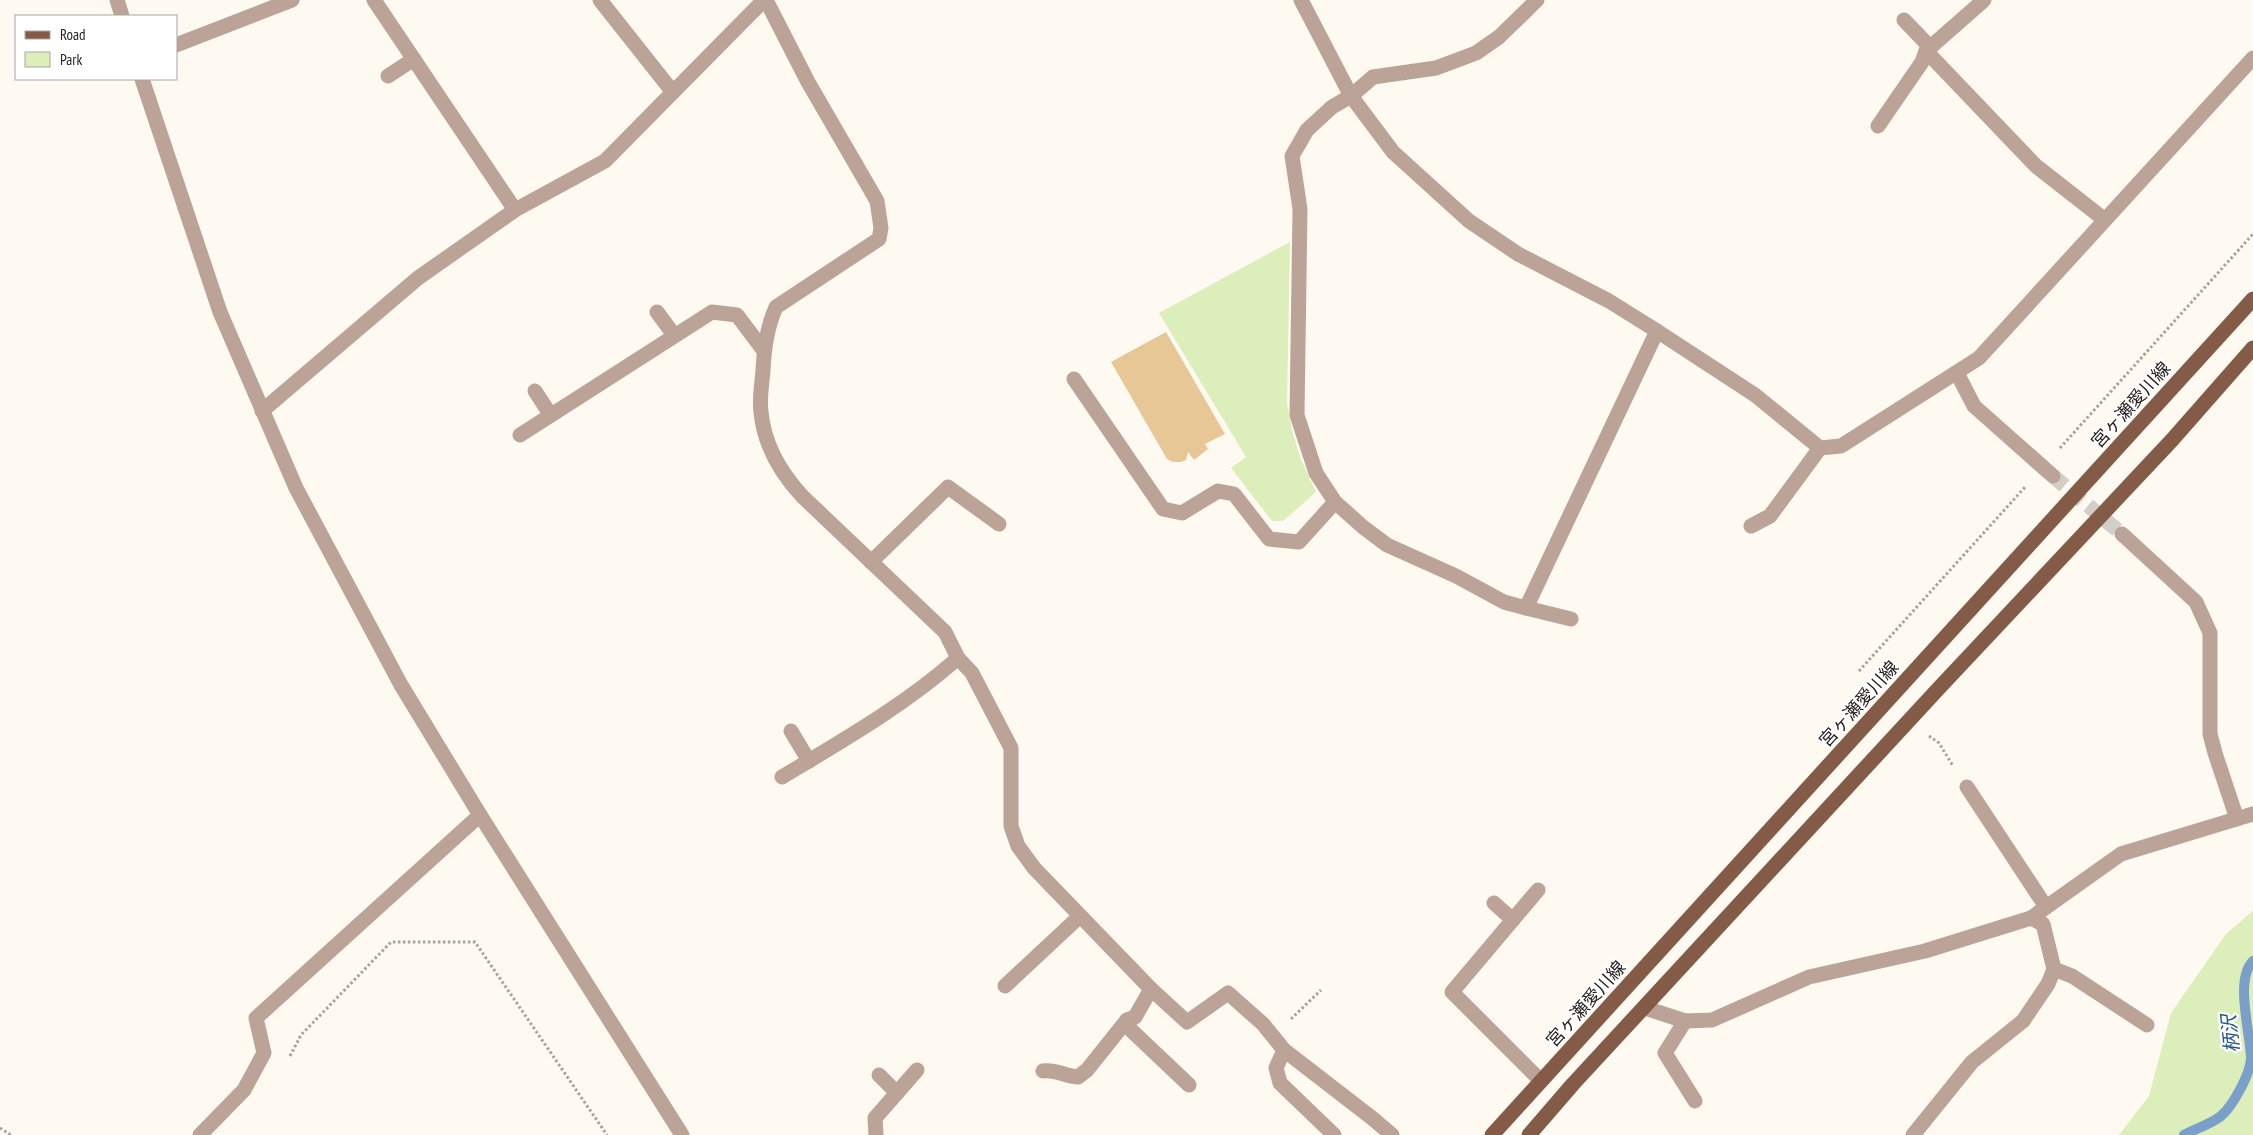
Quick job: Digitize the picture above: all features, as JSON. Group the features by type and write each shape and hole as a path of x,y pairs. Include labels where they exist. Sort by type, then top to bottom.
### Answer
{"main road":[{"name":"宮ヶ瀬愛川線","path":"1492,1135 2253,299"},
{"path":"1529,1135 1573,1084 2172,440 2253,348"}],"street":[{"path":"117,0 122,15"},
{"path":"178,44 292,0"},
{"path":"374,0 515,210"},
{"path":"600,0 672,91"},
{"path":"262,411 418,278 515,210 605,161 672,91 765,0 808,82 877,200 881,228 878,239 776,307 769,322 764,351 760,411 770,450 784,476 945,632 958,658 972,673 1011,748 1011,826 1018,846 1034,868 1152,989 1187,1022 1228,993 1284,1050 1392,1135"},
{"path":"1301,0 1350,96 1393,152 1469,221 1518,254 1609,301 1657,331 1755,395 1820,448 1841,446 1979,358 2253,58"},
{"path":"1537,0 1499,37 1476,53 1436,68 1373,77 1350,96 1332,107 1307,130 1292,156 1300,209 1297,415 1316,473 1334,502 1387,545 1456,576 1504,602 1571,618"},
{"path":"1878,126 1922,62 1928,49 1984,0"},
{"path":"1904,20 1928,49 2036,166 2105,220"},
{"path":"388,76 414,59"},
{"path":"142,80 220,312 296,488 401,685 480,815 682,1135"},
{"path":"657,312 674,335"},
{"path":"520,435 712,312 737,315 764,351"},
{"path":"1526,608 1657,331"},
{"path":"1957,373 1974,406 2053,476"},
{"path":"1074,379 1163,509 1182,513 1218,491 1234,494 1269,539 1299,542 1334,502"},
{"path":"535,390 550,414"},
{"path":"1751,526 1770,516 1820,448"},
{"path":"871,562 948,487 999,524"},
{"path":"2122,534 2196,602 2210,634 2210,734 2214,753 2237,819"},
{"path":"782,777 842,742 935,678 958,658"},
{"path":"792,731 809,761"},
{"path":"1968,787 2046,907"},
{"path":"1645,1008 1685,1021 1712,1020 1809,977 1925,951 2030,918 2121,854 2253,814"},
{"path":"200,1135 244,1090 264,1053 256,1018 480,815"},
{"path":"1538,890 1452,992 1541,1081"},
{"path":"1494,903 1513,920"},
{"path":"1005,986 1080,916"},
{"path":"1913,1135 1972,1062 2024,1021 2048,984 2054,968 2043,924 2030,918"},
{"path":"2054,968 2072,976 2147,1025"},
{"path":"1043,1071 1052,1069 1065,1076 1078,1077 1088,1070 1127,1020 1134,1017 1152,989"},
{"path":"1127,1020 1131,1030 1189,1085"},
{"path":"1685,1021 1665,1053 1696,1101"},
{"path":"1284,1050 1276,1068 1280,1082 1334,1135"},
{"path":"876,1135 875,1118 917,1070"},
{"path":"878,1075 897,1093"}],"path":[{"path":"1910,720 1939,744 1968,787"},
{"path":"288,1060 301,1035 391,942 475,942 607,1135"},
{"path":"1273,1037 1321,990"},
{"path":"0,1128 11,1135"}],"green space":[{"path":"1290,242 1287,403 1300,457 1316,492 1283,521 1272,521 1231,468 1246,457 1159,313"},
{"path":"2253,911 2253,1135 2119,1135 2149,1096 2171,1013 2226,934"}],"building":[{"path":"1166,332 1225,434 1205,444 1208,449 1194,460 1188,452 1186,460 1181,462 1173,462 1167,459 1111,362"}],"waterway":[{"name":"柄沢","path":"2184,1135 2221,1116 2236,1098 2248,1073 2251,1059 2244,994 2247,970 2253,961"}],"tunnel":[{"path":"2053,476 2122,534"}]}
